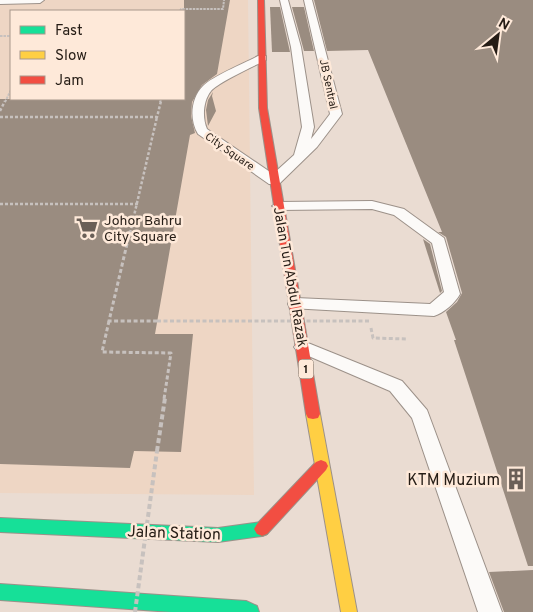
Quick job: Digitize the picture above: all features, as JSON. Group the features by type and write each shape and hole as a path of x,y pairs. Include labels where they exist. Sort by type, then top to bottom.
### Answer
{"main road":[{"name":"Jalan Tun Abdul Razak","path":"260,0 263,108 321,466 349,612"},
{"name":"Jalan Station","path":"0,525 218,535 262,529 321,466"},
{"path":"0,592 246,609 251,612"}],"lane":[{"path":"0,1 40,0"},
{"name":"JB Sentral","path":"284,0 296,47 308,127 299,157"},
{"name":"JB Sentral","path":"274,181 313,144 336,114 308,0"},
{"name":"City Square","path":"262,58 208,87 202,94 197,123 202,131 274,181"},
{"path":"279,206 372,205 399,212 439,242 452,294 434,310 296,304"},
{"path":"303,348 396,386 420,416 490,612"}],"path":[{"path":"180,10 181,8 223,8 224,0"},
{"path":"0,110 10,92"},
{"path":"135,612 171,353 102,352 161,100"},
{"path":"0,117 157,117"},
{"path":"0,204 138,204"},
{"path":"110,321 370,321 373,338 406,338"}],"shaded area":[{"name":"Johor Bahru City Square","path":"2,0 248,0 254,495 0,493 0,3"}],"building":[{"name":"Johor Bahru City Square","path":"184,0 230,0 217,74 202,85 192,102 191,116 195,133 190,135 155,334 193,334 181,452 134,451 130,468 0,464 0,99 185,100"},
{"path":"314,0 533,0 533,566 528,566 446,312 457,302 462,293 446,237 438,232 442,232 368,50 327,51"},
{"path":"270,7 280,7 290,52 272,52"},
{"path":"292,7 304,7 314,51 304,51"},
{"path":"213,92 212,96 216,111 208,126 206,110 208,100"},
{"path":"423,239 430,244 442,291 440,293"},
{"path":"533,570 533,612 504,612 489,572"}],"traffic: fast":[{"path":"0,525 218,535 262,529"},
{"path":"0,592 246,609 251,612"}],"traffic: slow":[{"path":"313,414 349,612"}],"traffic: jam":[{"path":"261,0 263,108 313,414"},
{"path":"262,529 321,466"}],"place":[{"name":"Johor Bahru City Square","path":"87,228"},
{"name":"KTM Muzium","path":"516,479"}]}
